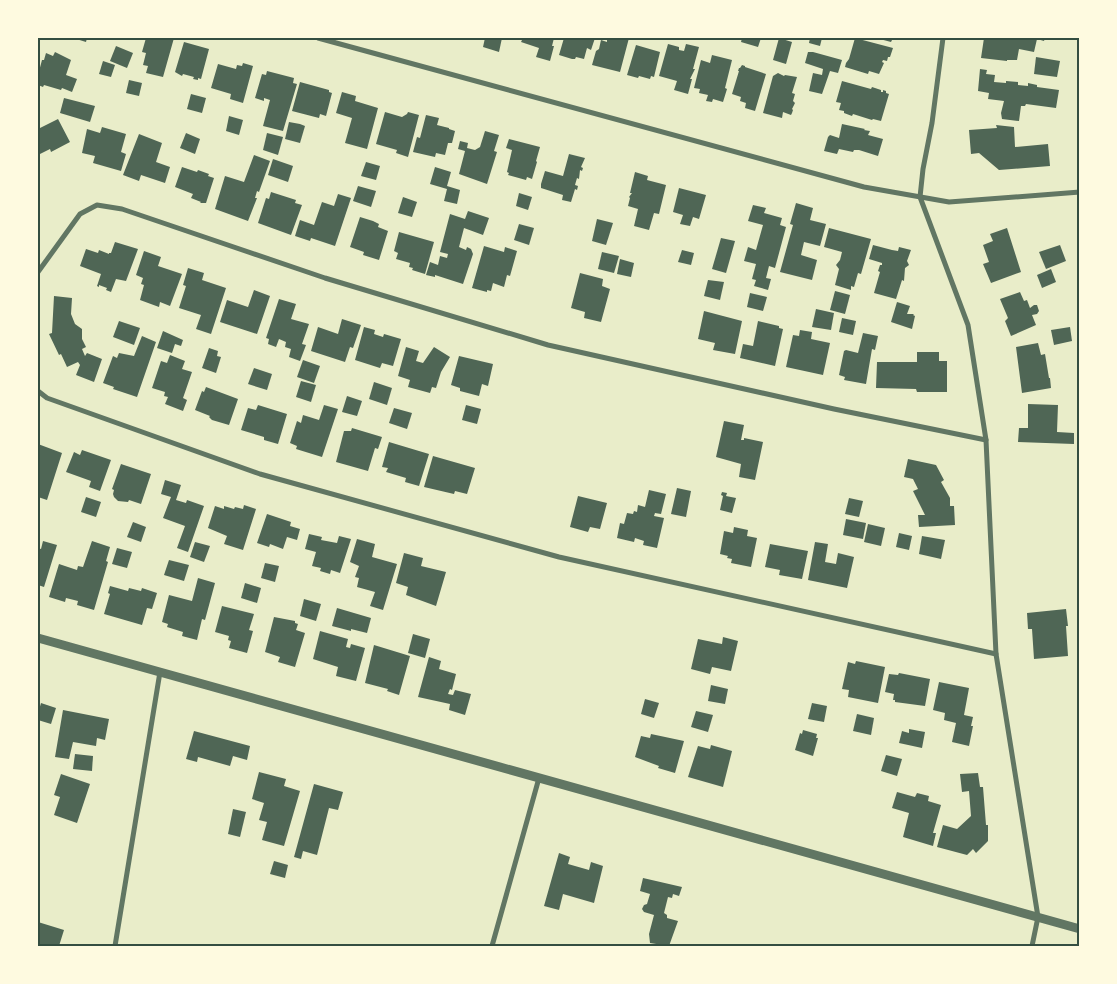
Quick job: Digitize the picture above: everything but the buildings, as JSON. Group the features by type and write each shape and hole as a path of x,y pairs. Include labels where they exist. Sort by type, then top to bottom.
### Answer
{"street":[{"path":"318,38 864,187 949,202 1080,192"},
{"path":"943,38 932,123 922,169 920,197 968,325 986,440 996,654 1038,917 1032,946"},
{"path":"38,272 80,214 97,205 122,209 325,278 548,345 834,409 986,440"},
{"path":"38,391 47,398 260,474 549,554 996,654"},
{"path":"38,638 1080,929"},
{"path":"115,946 160,672"},
{"path":"492,946 539,778"}]}
